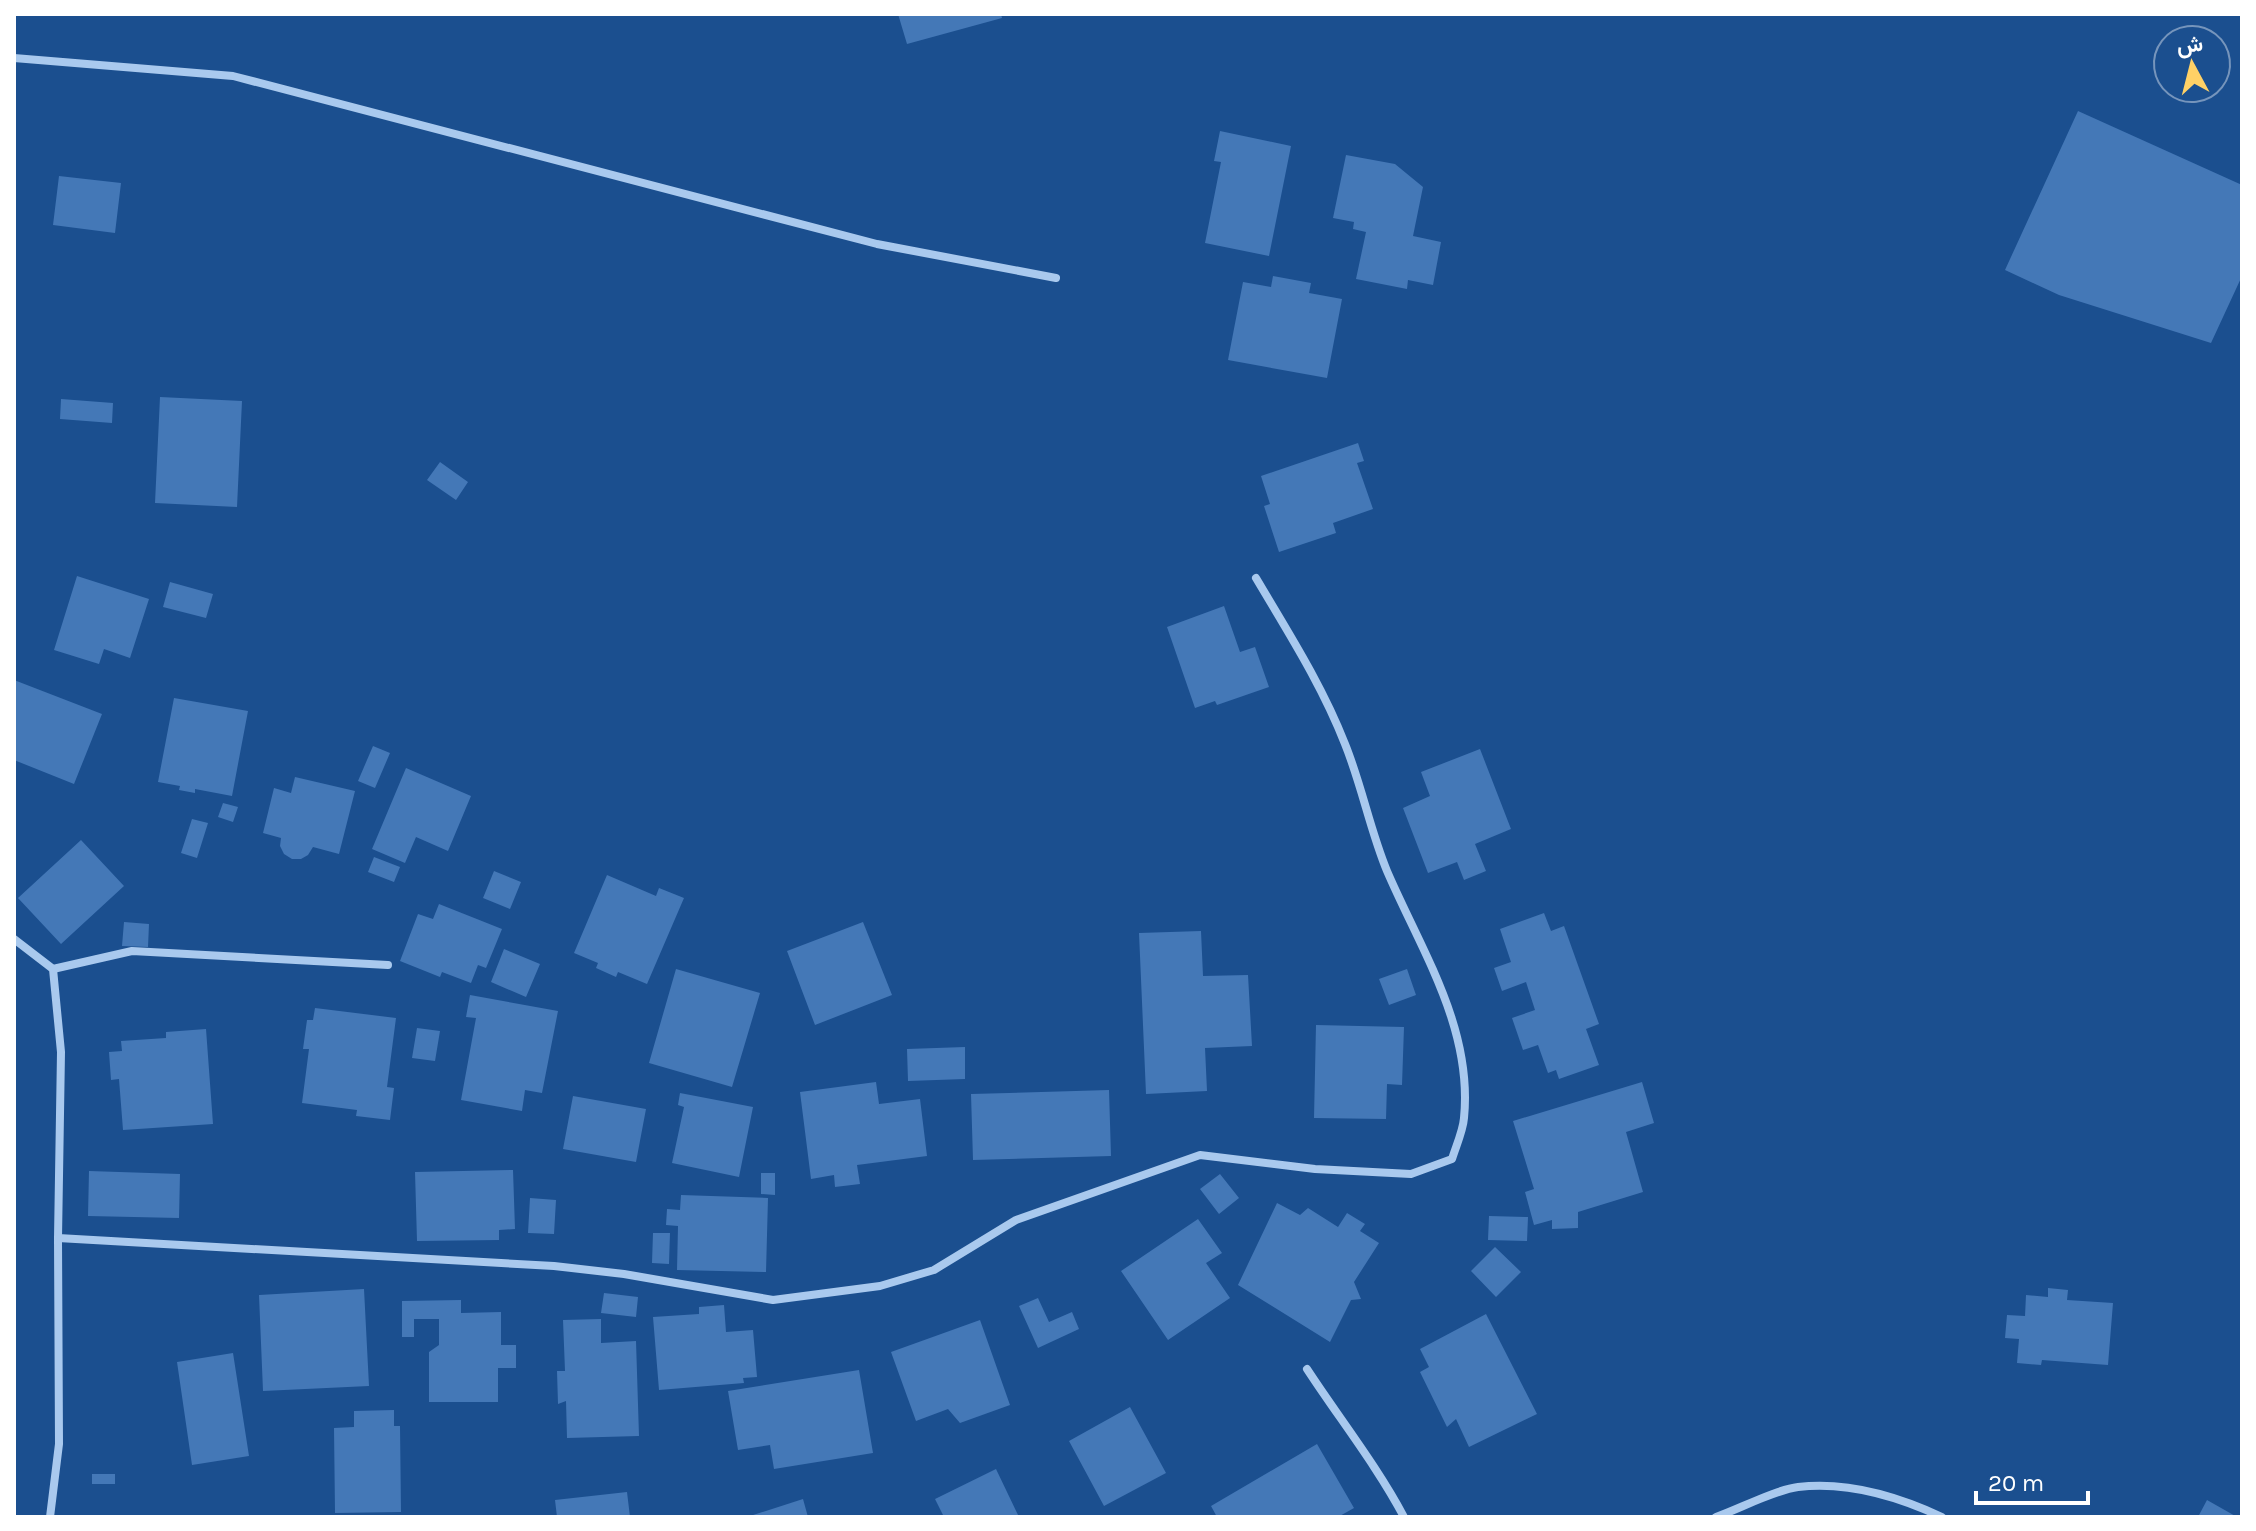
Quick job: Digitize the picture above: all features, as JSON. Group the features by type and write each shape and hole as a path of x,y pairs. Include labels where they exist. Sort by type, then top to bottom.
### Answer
{"street":[{"path":"14,58 233,76 877,244 1056,278"},
{"path":"58,1238 554,1266 624,1274 773,1300 880,1286 934,1270 1016,1220 1200,1155 1315,1169 1411,1174 1452,1159 1464,1120 1464,1067 1439,981 1388,872 1345,744 1317,682 1256,578"},
{"path":"14,939 53,969 61,1052 59,1444 50,1517"},
{"path":"53,969 132,951 388,965"},
{"path":"1307,1369 1387,1485 1404,1517"},
{"path":"1716,1517 1796,1487 1886,1493 1942,1517"}],"building":[{"path":"898,14 1001,14 1002,18 907,44"},
{"path":"2078,111 2242,185 2242,276 2211,343 2059,295 2005,270"},
{"path":"1220,131 1291,146 1269,256 1205,243 1221,162 1214,161"},
{"path":"1346,155 1395,164 1423,187 1413,236 1441,242 1433,285 1408,280 1407,289 1356,279 1366,232 1353,229 1354,222 1333,218"},
{"path":"59,176 121,183 115,233 53,225"},
{"path":"1273,276 1311,283 1309,293 1342,299 1327,378 1228,360 1243,282 1271,287"},
{"path":"160,397 242,401 237,507 155,503"},
{"path":"61,399 113,403 112,423 60,419"},
{"path":"1358,443 1364,461 1357,463 1373,509 1333,523 1336,533 1279,552 1264,506 1270,504 1261,476"},
{"path":"440,462 468,482 456,500 427,480"},
{"path":"77,576 149,599 130,658 104,649 99,664 54,650"},
{"path":"170,582 213,594 206,618 163,607"},
{"path":"1224,606 1240,652 1255,647 1269,687 1217,705 1215,701 1195,708 1167,627"},
{"path":"14,680 102,714 74,784 14,760"},
{"path":"174,698 248,711 232,796 195,789 195,793 179,790 180,786 158,782"},
{"path":"373,746 390,753 375,788 358,781"},
{"path":"1480,749 1511,829 1475,844 1486,871 1464,880 1457,862 1428,873 1403,808 1430,796 1421,772"},
{"path":"406,768 471,796 448,851 416,837 405,863 372,849"},
{"path":"295,777 355,791 339,854 313,847 301,859 292,859 284,854 280,846 281,838 263,833 274,788 291,793"},
{"path":"223,803 238,807 233,822 218,817"},
{"path":"192,819 208,823 197,858 181,853"},
{"path":"81,840 124,886 61,944 18,898"},
{"path":"374,857 400,867 394,882 368,872"},
{"path":"494,871 521,882 510,909 483,898"},
{"path":"607,875 656,896 659,888 684,898 647,984 618,972 616,977 596,968 598,963 574,953"},
{"path":"439,904 502,929 486,968 478,965 471,983 442,972 440,977 400,961 418,914 433,919"},
{"path":"1544,913 1551,931 1564,926 1599,1024 1586,1029 1599,1065 1559,1079 1556,1070 1548,1073 1538,1045 1523,1050 1512,1018 1535,1010 1526,982 1502,991 1494,968 1511,962 1500,929"},
{"path":"124,922 149,924 148,947 122,946"},
{"path":"863,922 892,995 815,1025 787,951"},
{"path":"1201,931 1203,976 1248,975 1252,1046 1205,1048 1207,1091 1146,1094 1139,933"},
{"path":"504,949 540,964 526,997 491,982"},
{"path":"676,969 760,993 732,1087 649,1063"},
{"path":"1407,969 1416,995 1389,1005 1379,979"},
{"path":"470,995 558,1011 542,1093 525,1090 522,1111 461,1100 476,1018 466,1017"},
{"path":"315,1008 396,1018 387,1087 394,1088 390,1120 356,1116 357,1110 302,1103 309,1049 303,1049 307,1020 313,1020"},
{"path":"1316,1025 1404,1027 1402,1085 1387,1084 1386,1119 1314,1118"},
{"path":"417,1028 440,1031 435,1061 412,1058"},
{"path":"206,1029 213,1124 123,1130 119,1079 111,1080 109,1052 122,1051 121,1041 166,1038 166,1032"},
{"path":"965,1047 965,1079 908,1081 907,1049"},
{"path":"876,1082 879,1104 920,1099 927,1156 857,1165 860,1184 835,1187 834,1175 811,1179 800,1092"},
{"path":"1642,1082 1654,1123 1626,1132 1643,1192 1578,1212 1578,1228 1552,1229 1552,1220 1534,1225 1525,1192 1534,1189 1513,1121"},
{"path":"1109,1090 1111,1156 973,1160 971,1094"},
{"path":"680,1093 753,1107 739,1177 672,1163 684,1107 678,1105"},
{"path":"573,1096 646,1109 636,1162 563,1149"},
{"path":"513,1170 515,1229 499,1230 499,1240 417,1241 415,1172"},
{"path":"89,1171 180,1174 179,1218 88,1216"},
{"path":"761,1173 775,1173 775,1195 761,1194"},
{"path":"1220,1174 1239,1198 1219,1214 1200,1189"},
{"path":"681,1195 768,1198 766,1272 677,1270 678,1226 666,1225 667,1209 680,1210"},
{"path":"530,1198 556,1200 554,1234 528,1233"},
{"path":"1277,1203 1300,1215 1308,1208 1338,1227 1347,1213 1365,1224 1360,1231 1379,1243 1354,1282 1361,1299 1351,1300 1330,1342 1238,1285"},
{"path":"1489,1216 1528,1217 1527,1241 1488,1240"},
{"path":"1198,1219 1222,1253 1206,1263 1230,1298 1168,1340 1121,1271"},
{"path":"653,1233 670,1233 669,1264 652,1263"},
{"path":"1495,1247 1521,1272 1496,1297 1471,1271"},
{"path":"2048,1288 2068,1290 2067,1300 2113,1303 2108,1365 2042,1360 2041,1365 2017,1363 2019,1339 2005,1338 2007,1315 2025,1316 2026,1295 2048,1297"},
{"path":"364,1289 369,1386 263,1391 259,1295"},
{"path":"604,1293 638,1297 636,1317 601,1313"},
{"path":"1038,1298 1049,1322 1072,1312 1079,1329 1038,1348 1019,1306"},
{"path":"461,1300 461,1313 501,1312 501,1345 516,1345 516,1368 498,1368 498,1402 429,1402 429,1352 439,1345 439,1319 414,1319 414,1337 402,1337 402,1301"},
{"path":"724,1305 726,1332 753,1330 757,1377 743,1378 744,1383 659,1390 653,1317 699,1314 699,1307"},
{"path":"1486,1314 1537,1414 1469,1447 1456,1419 1447,1427 1420,1372 1429,1367 1420,1349"},
{"path":"601,1319 601,1343 636,1341 639,1436 567,1438 566,1401 558,1404 557,1371 565,1371 563,1320"},
{"path":"980,1320 1010,1405 960,1423 948,1409 916,1421 891,1352"},
{"path":"233,1353 249,1456 192,1465 177,1362"},
{"path":"859,1370 873,1453 774,1469 770,1445 738,1450 728,1391"},
{"path":"1130,1407 1166,1473 1104,1506 1069,1441"},
{"path":"394,1410 394,1426 400,1426 401,1512 335,1513 334,1428 354,1427 354,1411"},
{"path":"1317,1444 1354,1508 1338,1517 1217,1517 1211,1506"},
{"path":"996,1469 1019,1517 944,1517 935,1499"},
{"path":"92,1474 115,1474 115,1484 92,1484"},
{"path":"627,1492 630,1517 557,1517 555,1500"},
{"path":"803,1499 808,1517 750,1517 750,1516"},
{"path":"2207,1500 2237,1517 2198,1517"}]}
